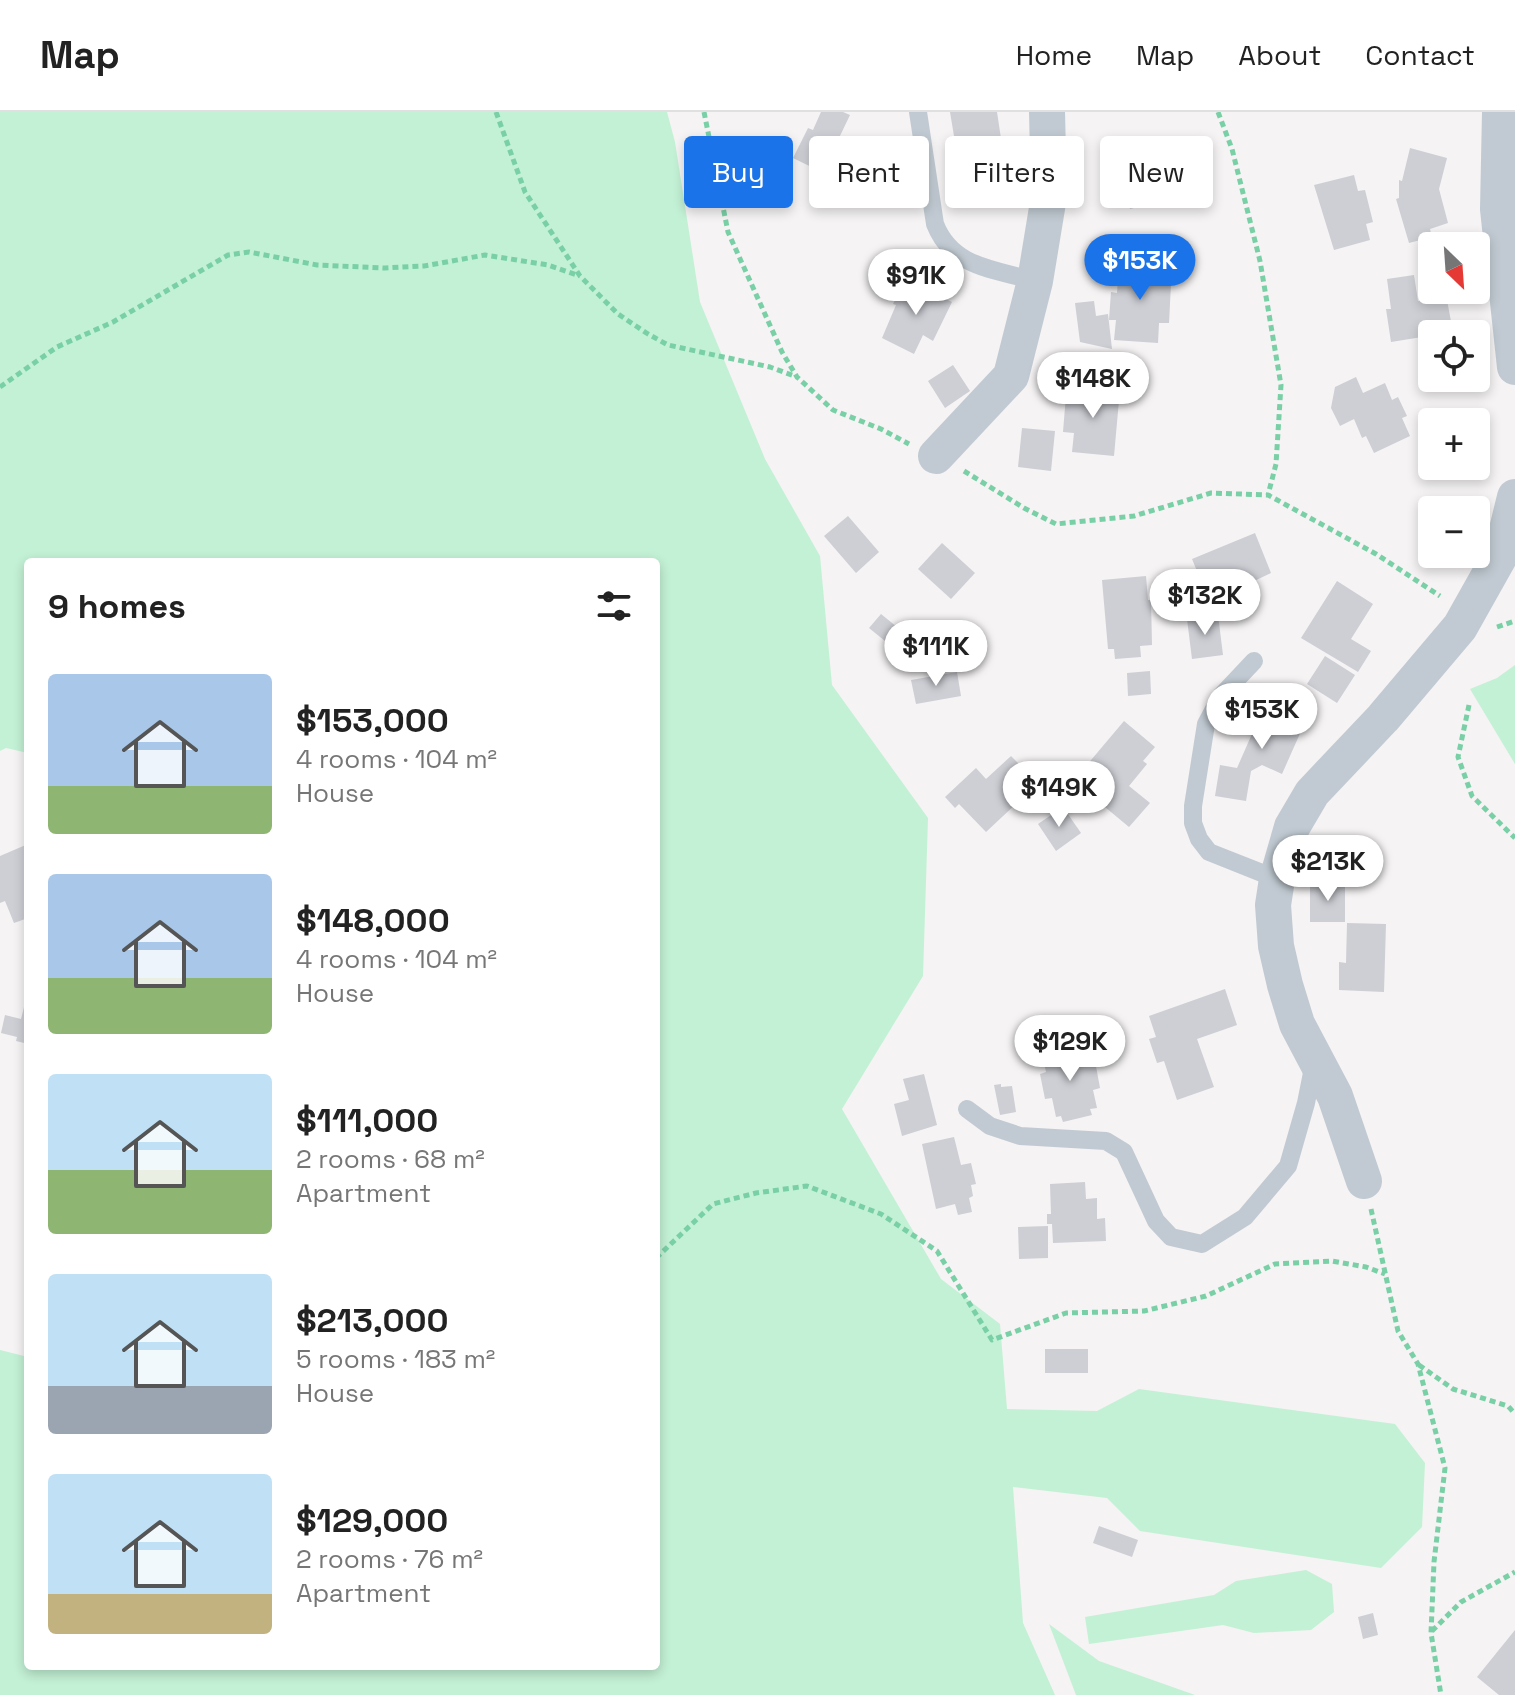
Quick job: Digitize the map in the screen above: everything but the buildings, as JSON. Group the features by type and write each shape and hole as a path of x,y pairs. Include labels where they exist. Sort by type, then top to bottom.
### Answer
{"street":[{"path":"936,456 1011,376 1035,281 1049,196 1047,112"},
{"path":"1500,112 1498,209 1515,367"},
{"path":"1364,1181 1335,1096 1315,1060 1289,998 1276,946 1273,905 1277,879 1292,827 1312,793 1400,698 1460,627 1501,554 1515,497"}],"lane":[{"path":"918,112 935,224 941,239 960,258 1035,281"},
{"path":"1254,661 1221,696 1206,724 1193,823 1199,839 1209,852 1277,879"},
{"path":"967,1109 990,1126 1020,1136 1106,1141 1124,1152 1156,1221 1171,1237 1202,1244 1245,1217 1288,1166 1315,1060"}],"path":[{"path":"496,112 525,192 580,276 618,314 668,345 770,367 797,377"},
{"path":"704,112 728,232 782,352 797,377 833,410 936,456 1056,524 1134,516 1211,493 1268,495 1376,554 1442,597 1460,627"},
{"path":"1218,112 1232,149 1260,261 1281,385 1276,464 1268,495"},
{"path":"0,387 57,347 113,322 228,255 249,252 317,265 360,268 424,266 485,255 548,265 580,276"},
{"path":"1469,705 1458,757 1472,796 1515,838"},
{"path":"1364,1181 1398,1331 1418,1364 1445,1468 1434,1562 1431,1633 1441,1695"},
{"path":"660,1254 713,1204 756,1193 807,1186 881,1214 937,1251 992,1340 1066,1313 1144,1311 1206,1296 1275,1264 1332,1261 1385,1274"},
{"path":"1418,1364 1453,1389 1508,1406 1515,1414"},
{"path":"1431,1633 1461,1602 1515,1572"}],"green space":[{"path":"0,112 667,112 675,142 700,302 765,459 820,556 832,685 928,818 923,976 842,1109 941,1279 1000,1324 1007,1409 1097,1411 1139,1389 1395,1424 1425,1463 1422,1527 1381,1568 1140,1531 1107,1498 1013,1487 1023,1623 1055,1695 0,1695 0,1350 24,1356 24,1670 660,1670 660,558 24,558 24,752 6,748 0,751"},
{"path":"1515,665 1515,764 1470,689 1497,678"},
{"path":"1306,1570 1332,1584 1334,1612 1311,1630 1254,1633 1223,1625 1089,1644 1085,1617 1214,1595 1236,1581"},
{"path":"1049,1624 1099,1661 1195,1695 1076,1695"}]}
